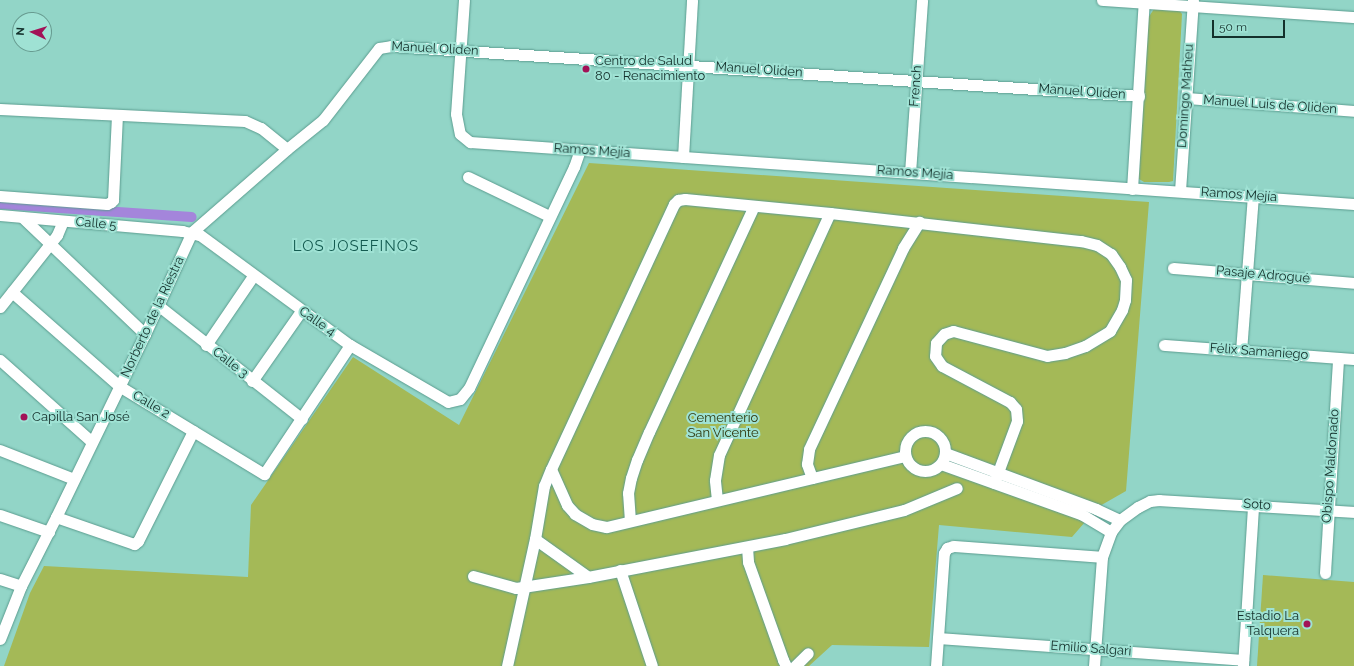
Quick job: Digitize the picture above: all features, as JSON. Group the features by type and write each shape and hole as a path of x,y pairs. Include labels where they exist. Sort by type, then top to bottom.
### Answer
{"street":[{"path":"460,51 464,0"},
{"path":"683,157 692,0"},
{"name":"French","path":"910,173 922,0"},
{"path":"1102,0 1192,3 1354,17"},
{"path":"1132,189 1144,2"},
{"name":"Domingo Matheu","path":"1180,191 1192,3"},
{"name":"Manuel Oliden","path":"379,48 391,46 1139,96"},
{"name":"Norberto de la Riestra","path":"0,639 21,586 146,334 192,232 287,148 314,128 333,109 379,48"},
{"name":"Ramos Mejía","path":"460,51 457,124 460,134 464,139 477,144 1354,204"},
{"name":"Manuel Luis de Oliden","path":"1186,98 1354,111"},
{"path":"0,109 245,121 253,123 266,131 287,148"},
{"path":"0,196 107,204 111,202 113,200 117,115"},
{"path":"468,177 549,216 574,168 580,150"},
{"path":"1241,351 1253,196"},
{"path":"507,666 535,539 544,486 674,204 678,200 685,199 919,222 1097,245 1111,254 1124,273 1126,294 1119,318 1106,335 1085,346 1065,353 1047,356 953,330 944,334 936,343 936,356 942,366 1010,402 1016,409 1016,424 994,483"},
{"path":"630,521 628,493 637,460 754,206"},
{"path":"718,500 715,480 719,455 830,213"},
{"name":"Calle 5","path":"0,216 192,232"},
{"name":"Calle 4","path":"192,232 200,235 253,276 350,345 448,402 460,399 469,388 549,216"},
{"path":"22,217 146,334"},
{"path":"0,307 50,245 61,229 63,221"},
{"path":"812,478 807,464 809,449 903,248 919,222"},
{"name":"Pasaje Adrogué","path":"1173,268 1248,273 1354,283"},
{"path":"206,345 253,276"},
{"name":"Calle 2","path":"12,292 120,386 264,474 302,419"},
{"name":"Calle 3","path":"159,306 206,345 302,419"},
{"path":"252,381 301,311"},
{"path":"302,419 350,345"},
{"name":"Félix Samaniego","path":"1164,346 1354,359"},
{"name":"Obispo Maldonado","path":"1325,573 1338,358"},
{"path":"0,360 92,442"},
{"path":"923,430 937,434 942,439 945,453 941,464 930,471 924,471 912,466 905,456 906,442 911,436 923,430"},
{"path":"56,517 134,544 138,541 194,431"},
{"path":"0,450 74,479"},
{"path":"945,453 998,472 1120,520 1111,532 1102,557 1094,666"},
{"path":"551,469 567,505 575,514 601,527 905,456"},
{"path":"941,464 1081,514 1111,532"},
{"path":"473,576 510,587 525,587 588,577 786,539 904,510 957,488"},
{"name":"Soto","path":"1120,520 1145,504 1159,500 1354,512"},
{"path":"1243,663 1253,505"},
{"path":"0,515 49,532"},
{"path":"535,539 588,577"},
{"path":"936,666 944,553 947,548 953,546 1102,557"},
{"path":"747,547 748,562 786,666"},
{"path":"620,570 652,666"},
{"path":"0,579 21,586"},
{"name":"Emilio Salgari","path":"938,638 1095,649 1243,663"},
{"path":"795,666 808,653"}],"green space":[{"path":"1154,9 1179,10 1182,14 1173,181 1169,182 1144,182 1139,179 1148,18"},
{"name":"Cementerio San Vicente","path":"589,163 1149,202 1126,491 1098,507 1072,537 939,525 929,647 832,645 809,666 4,666 30,593 44,566 248,577 251,505 353,357 459,425"},
{"name":"Estadio La Talquera","path":"1263,575 1354,582 1354,666 1257,666"}],"waterway":[{"path":"0,204 192,217"}],"place":[{"name":"Centro de Salud 80 - Renacimiento","path":"586,69"},
{"name":"Capilla San José","path":"24,417"},
{"name":"Estadio La Talquera","path":"1307,624"}],"district":[{"name":"LOS JOSEFINOS","path":"356,247"}]}
